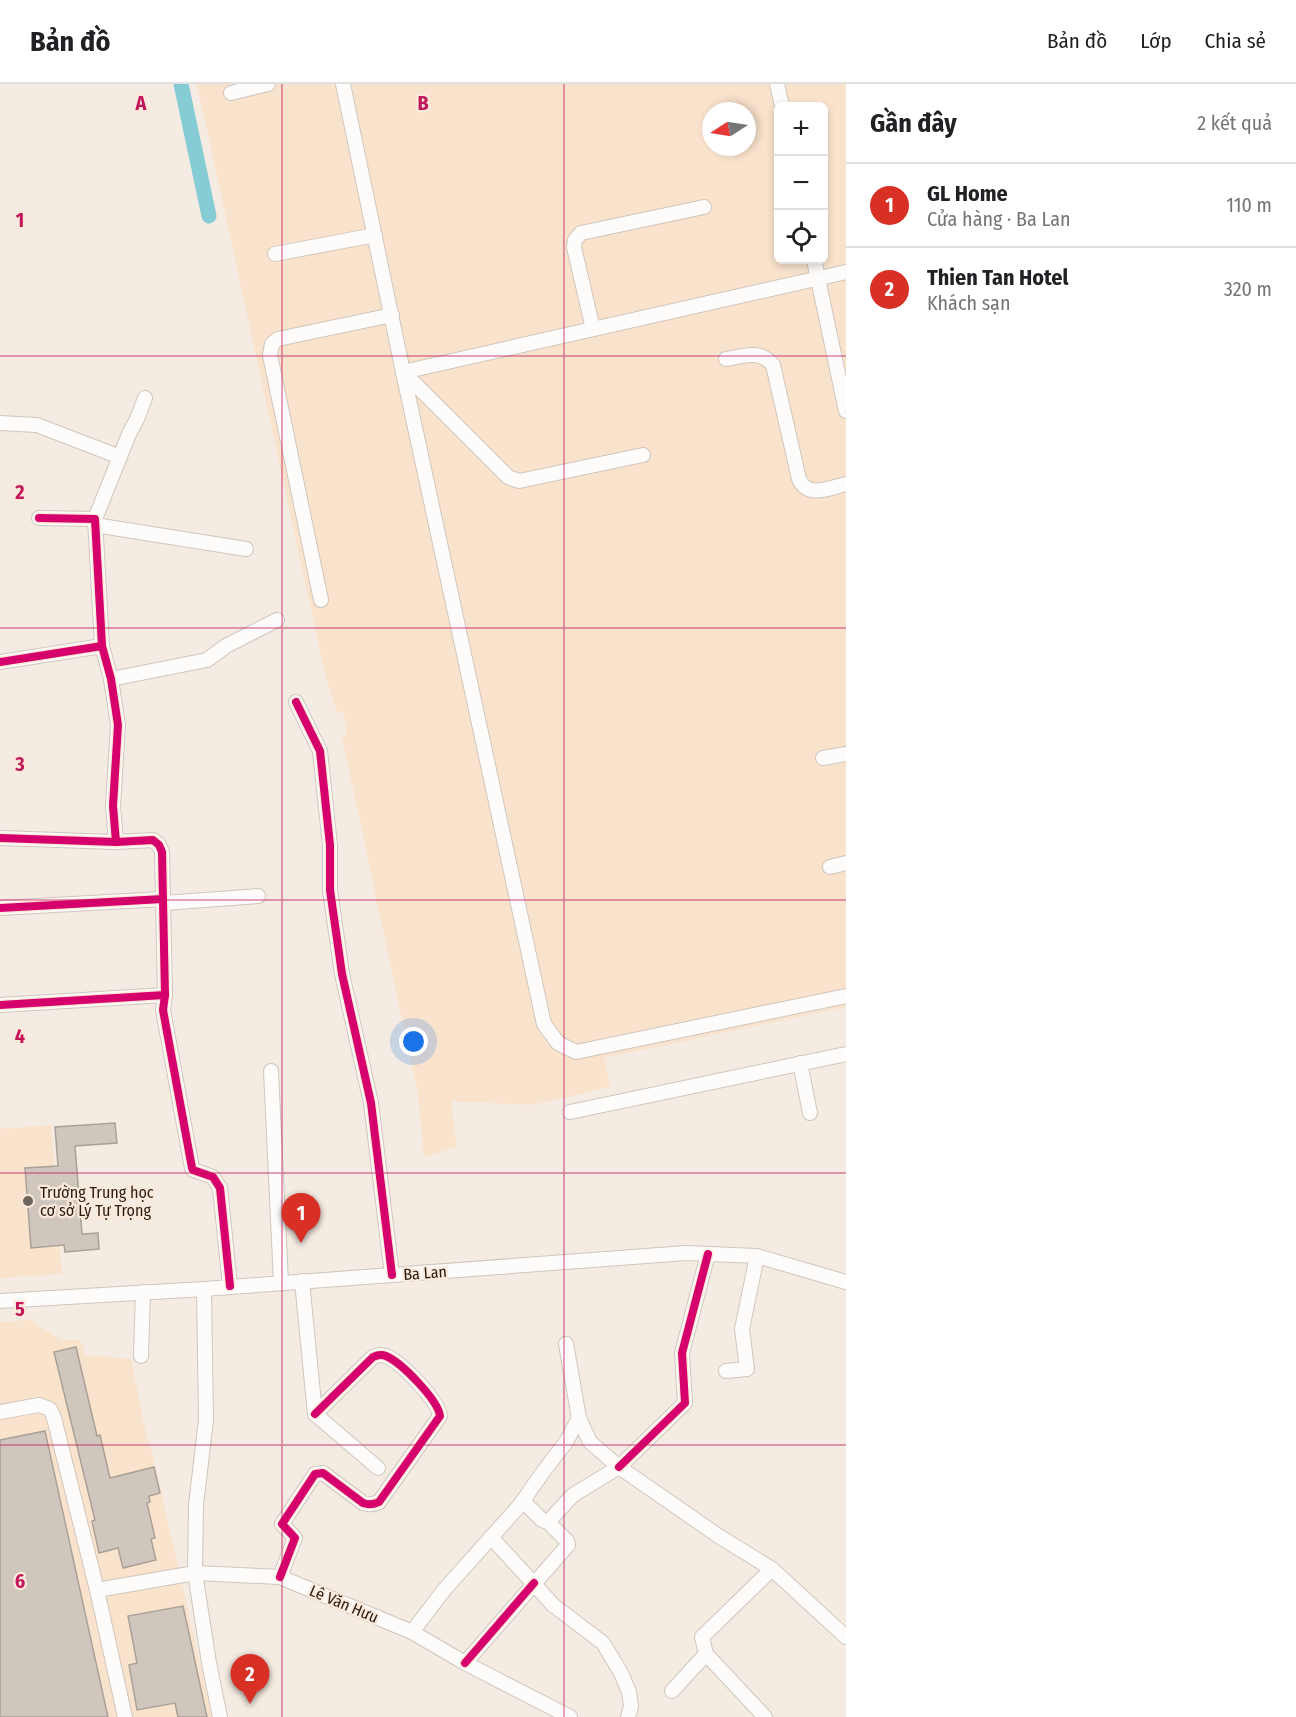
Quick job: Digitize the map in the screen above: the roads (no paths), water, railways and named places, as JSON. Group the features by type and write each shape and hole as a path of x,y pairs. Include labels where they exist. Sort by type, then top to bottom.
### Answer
{"street":[{"path":"231,93 268,84"},
{"path":"343,84 544,1024 558,1043 576,1052 846,996"},
{"path":"777,84 781,102"},
{"path":"592,329 574,247 575,240 581,234 704,207"},
{"path":"275,254 375,235"},
{"path":"815,264 846,411"},
{"path":"403,372 846,272"},
{"path":"321,600 270,355 273,344 278,339 392,315"},
{"path":"726,359 753,354 762,355 773,365 802,486 815,491 846,484"},
{"path":"403,372 508,477 519,481 643,455"},
{"path":"116,842 113,806 118,725 111,679 102,646 95,522 145,398"},
{"path":"0,423 37,425 120,457"},
{"path":"39,518 95,522 246,549"},
{"path":"111,679 207,660 226,646 277,620"},
{"path":"0,662 102,646"},
{"path":"296,702 320,751 330,845 332,901 342,974 371,1103 392,1275"},
{"path":"823,759 846,754"},
{"path":"0,838 116,842 153,840 159,845 162,852 165,995 163,1010 192,1168 213,1177 220,1188 230,1287"},
{"path":"830,867 846,863"},
{"path":"0,908 258,896"},
{"path":"0,1005 165,995"},
{"path":"570,1112 846,1054"},
{"path":"800,1063 810,1113"},
{"path":"271,1071 280,1282"},
{"name":"Ba Lan","path":"0,1301 204,1289 686,1253 758,1256 846,1282"},
{"path":"548,1521 573,1495 619,1467 685,1403 682,1353 708,1254"},
{"path":"726,1371 747,1369 742,1329 758,1256"},
{"path":"302,1281 315,1414 378,1468"},
{"path":"204,1289 206,1420 196,1505 195,1573 220,1717"},
{"path":"141,1356 143,1292"},
{"path":"566,1344 579,1418 590,1443 619,1467 720,1538 772,1569 846,1637"},
{"path":"280,1577 295,1538 282,1524 315,1474 323,1473 363,1503 375,1504 379,1502 440,1416 438,1407 410,1374 391,1359 381,1355 373,1357 315,1414"},
{"path":"0,1412 39,1405 50,1409 54,1418 97,1590 125,1717"},
{"path":"412,1632 444,1590 523,1501 566,1442 579,1418"},
{"path":"465,1663 568,1545 548,1521 542,1520 523,1501"},
{"path":"491,1538 553,1605 603,1643 621,1673 629,1692 631,1706 628,1717"},
{"path":"765,1717 706,1654 702,1637 772,1569"},
{"name":"Lê Văn Hưu","path":"97,1590 195,1573 280,1577 412,1632 465,1663 570,1717"},
{"path":"672,1691 706,1654"}],"waterway":[{"path":"181,84 209,216"}],"place":[{"name":"Trường Trung học cơ sở Lý Tự Trọng","path":"28,1201"},
{"name":"GL Home","path":"301,1243"},
{"name":"Thien Tan Hotel","path":"250,1704"}]}
